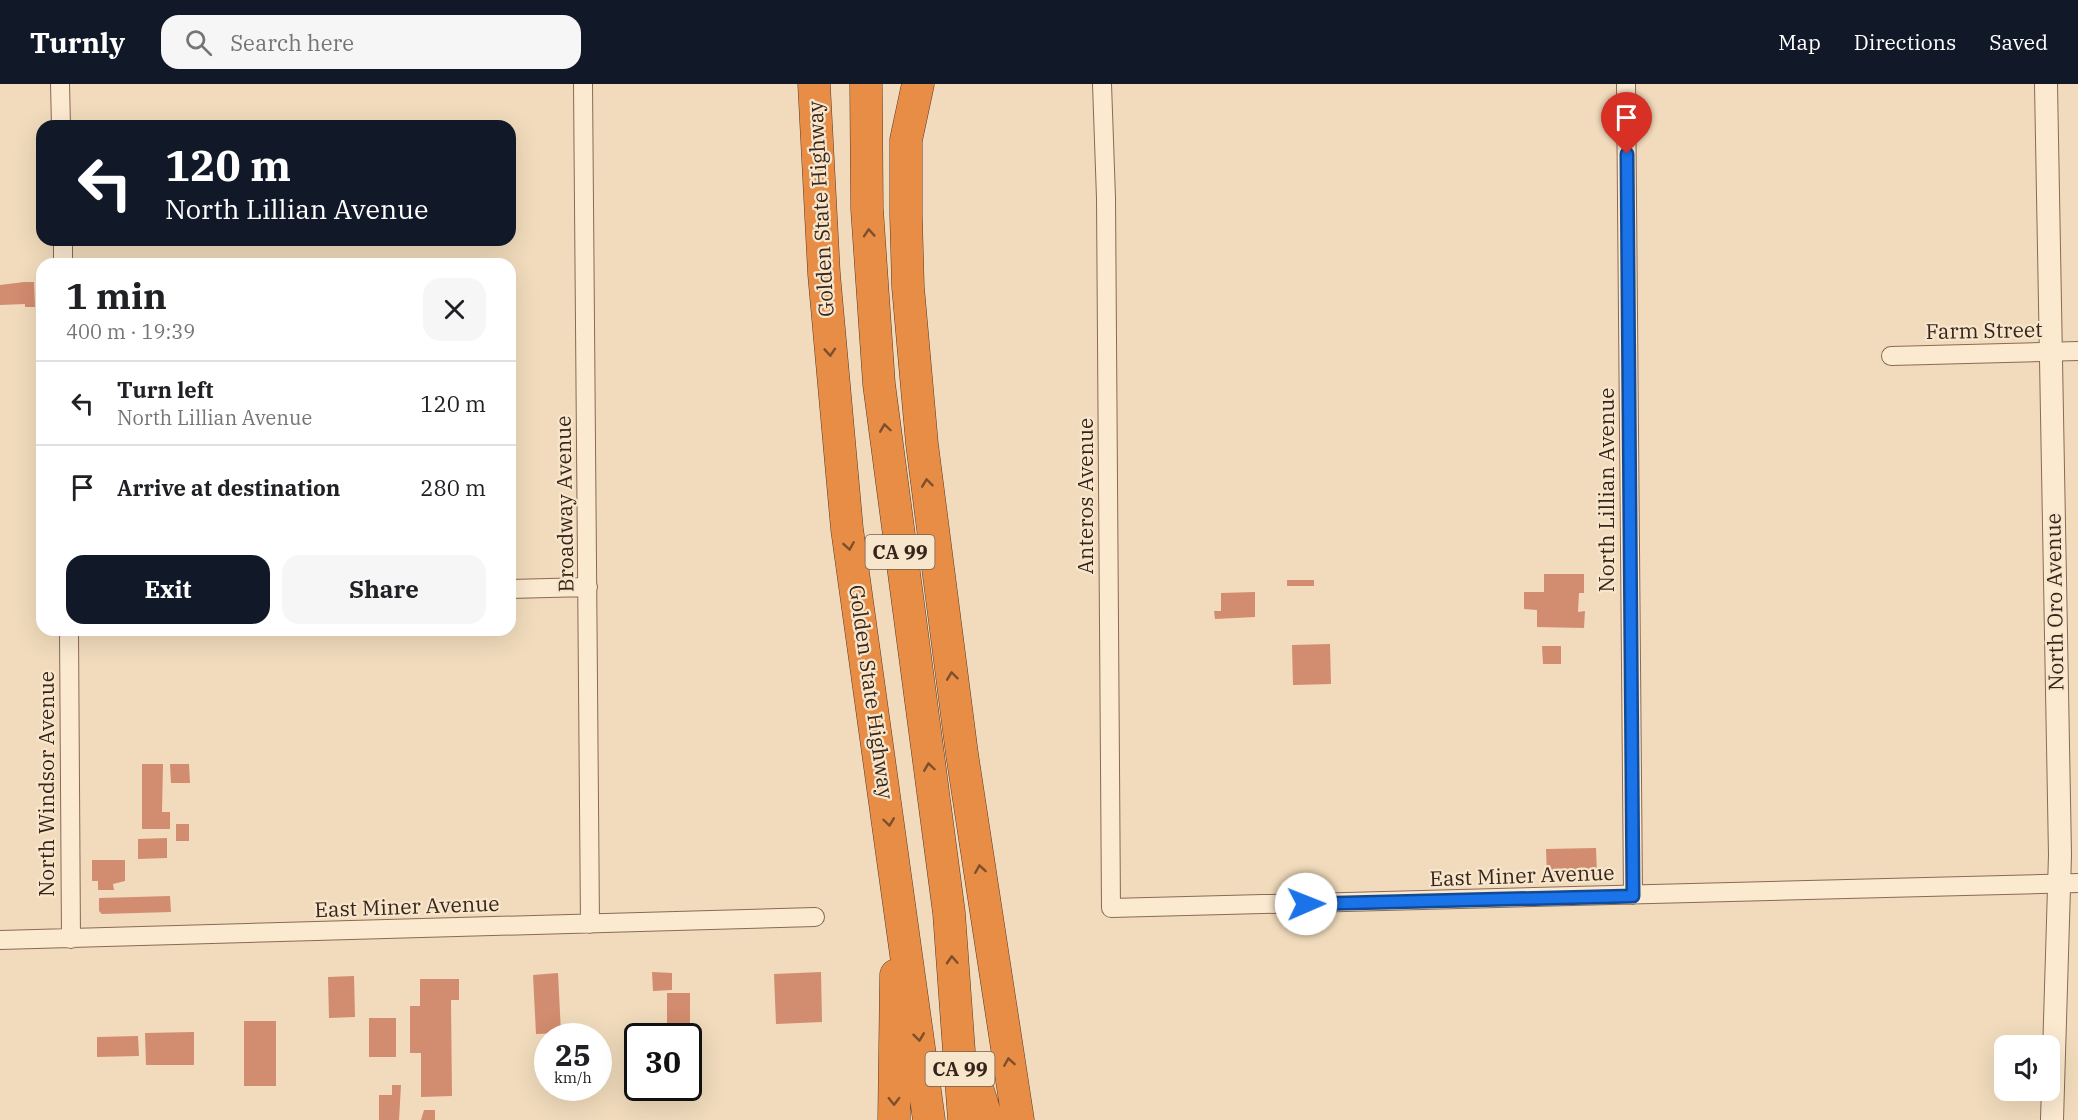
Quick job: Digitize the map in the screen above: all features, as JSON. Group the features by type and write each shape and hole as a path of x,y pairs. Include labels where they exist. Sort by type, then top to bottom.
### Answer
{"highway":[{"name":"Golden State Highway","path":"814,84 827,317 846,529 929,1120"},
{"name":"CA 99","path":"866,84 867,209 879,384 949,913 964,1120"},
{"path":"918,84 906,140 906,215 908,287 922,444 962,754 1018,1120"},
{"path":"894,1120 893,1036 899,896"},
{"path":"955,1019 987,1120"}],"street":[{"path":"60,84 61,120"},
{"name":"Broadway Avenue","path":"583,84 590,924"},
{"name":"Anteros Avenue","path":"1102,84 1106,198 1111,908"},
{"name":"North Lillian Avenue","path":"1626,84 1633,896"},
{"name":"North Oro Avenue","path":"2046,84 2051,352 2068,883 2052,1120"},
{"name":"Farm Street","path":"1891,356 2078,351"},
{"path":"516,589 588,587"},
{"name":"North Windsor Avenue","path":"69,636 71,939"},
{"name":"East Miner Avenue","path":"1111,908 2068,883"},
{"name":"East Miner Avenue","path":"0,940 815,917"}],"building":[{"path":"34,282 35,307 25,307 25,304 0,305 0,285"},
{"path":"1544,574 1584,574 1584,593 1579,593 1578,612 1585,611 1584,628 1537,627 1537,610 1524,609 1524,592 1544,592"},
{"path":"1287,580 1314,580 1314,586 1287,586"},
{"path":"1255,592 1255,617 1215,619 1214,611 1221,611 1221,593"},
{"path":"1330,644 1331,684 1293,685 1292,645"},
{"path":"1542,646 1561,646 1561,664 1543,664"},
{"path":"142,764 163,764 162,812 170,812 170,829 142,829"},
{"path":"170,764 189,764 190,783 171,783"},
{"path":"176,824 189,824 189,841 176,841"},
{"path":"167,838 167,858 138,859 138,839"},
{"path":"1596,848 1597,875 1547,876 1546,849"},
{"path":"92,860 125,860 125,881 113,884 114,890 98,890 98,881 92,881"},
{"path":"170,896 171,912 102,914 99,911 99,898"},
{"path":"652,972 672,973 672,990 653,991"},
{"path":"821,972 822,1022 776,1024 774,974"},
{"path":"558,973 560,1023 535,1023 533,975"},
{"path":"354,976 355,1017 329,1018 328,977"},
{"path":"420,979 459,979 459,1000 451,1000 452,1096 421,1097 421,1053 410,1053 410,1006 420,1006"},
{"path":"667,993 690,993 690,1023 667,1023"},
{"path":"369,1018 396,1018 396,1057 369,1057"},
{"path":"244,1021 276,1021 276,1086 244,1086"},
{"path":"194,1032 194,1065 146,1065 145,1033"},
{"path":"138,1036 139,1056 97,1057 97,1037"},
{"path":"392,1085 401,1085 399,1120 379,1120 379,1095 392,1095"},
{"path":"424,1110 435,1110 435,1120 421,1120"}],"route":[{"path":"1306,904 1633,896 1627,154"}]}
